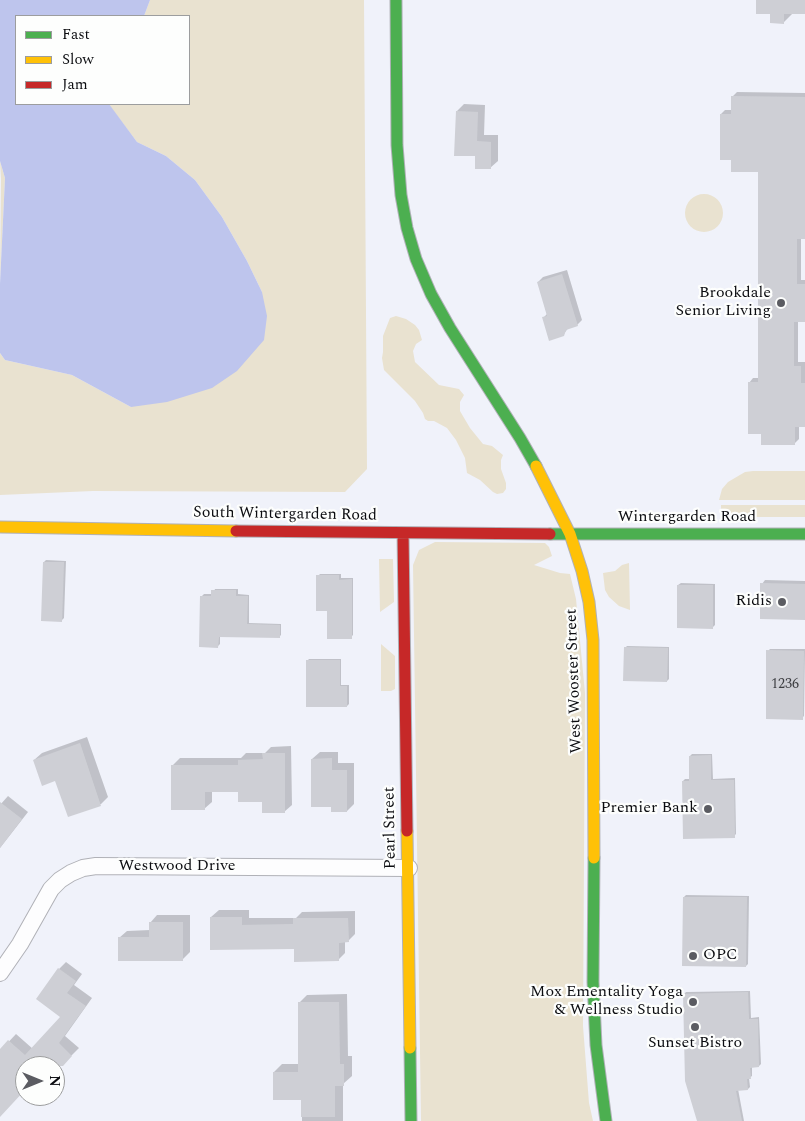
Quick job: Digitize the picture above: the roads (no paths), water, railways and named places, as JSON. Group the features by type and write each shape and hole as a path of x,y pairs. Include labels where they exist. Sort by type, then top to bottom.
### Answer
{"street":[{"name":"West Wooster Street","path":"396,0 397,145 401,195 407,228 416,259 431,294 450,328 520,438 552,496 570,534 582,571 589,602 593,640 593,982 596,1045 606,1121"},
{"name":"South Wintergarden Road","path":"0,526 403,534 570,534"},
{"name":"Pearl Street","path":"403,534 411,1121"},
{"name":"Wintergarden Road","path":"570,534 805,534"},
{"name":"Westwood Drive","path":"0,973 20,944 51,889 60,880 83,868 96,866 409,868"}],"water":[{"path":"0,0 150,0 144,15 15,15 15,105 110,105 137,142 166,156 195,180 222,217 262,292 267,316 264,340 237,371 212,388 167,402 131,407 72,375 5,360 0,353 0,284 5,178 0,161"}],"place":[{"name":"Brookdale Senior Living","path":"781,303"},
{"name":"Ridis","path":"782,602"},
{"name":"Premier Bank","path":"708,809"},
{"name":"OPC","path":"693,956"},
{"name":"Mox Ementality Yoga & Wellness Studio","path":"693,1002"},
{"name":"Sunset Bistro","path":"695,1027"}]}
